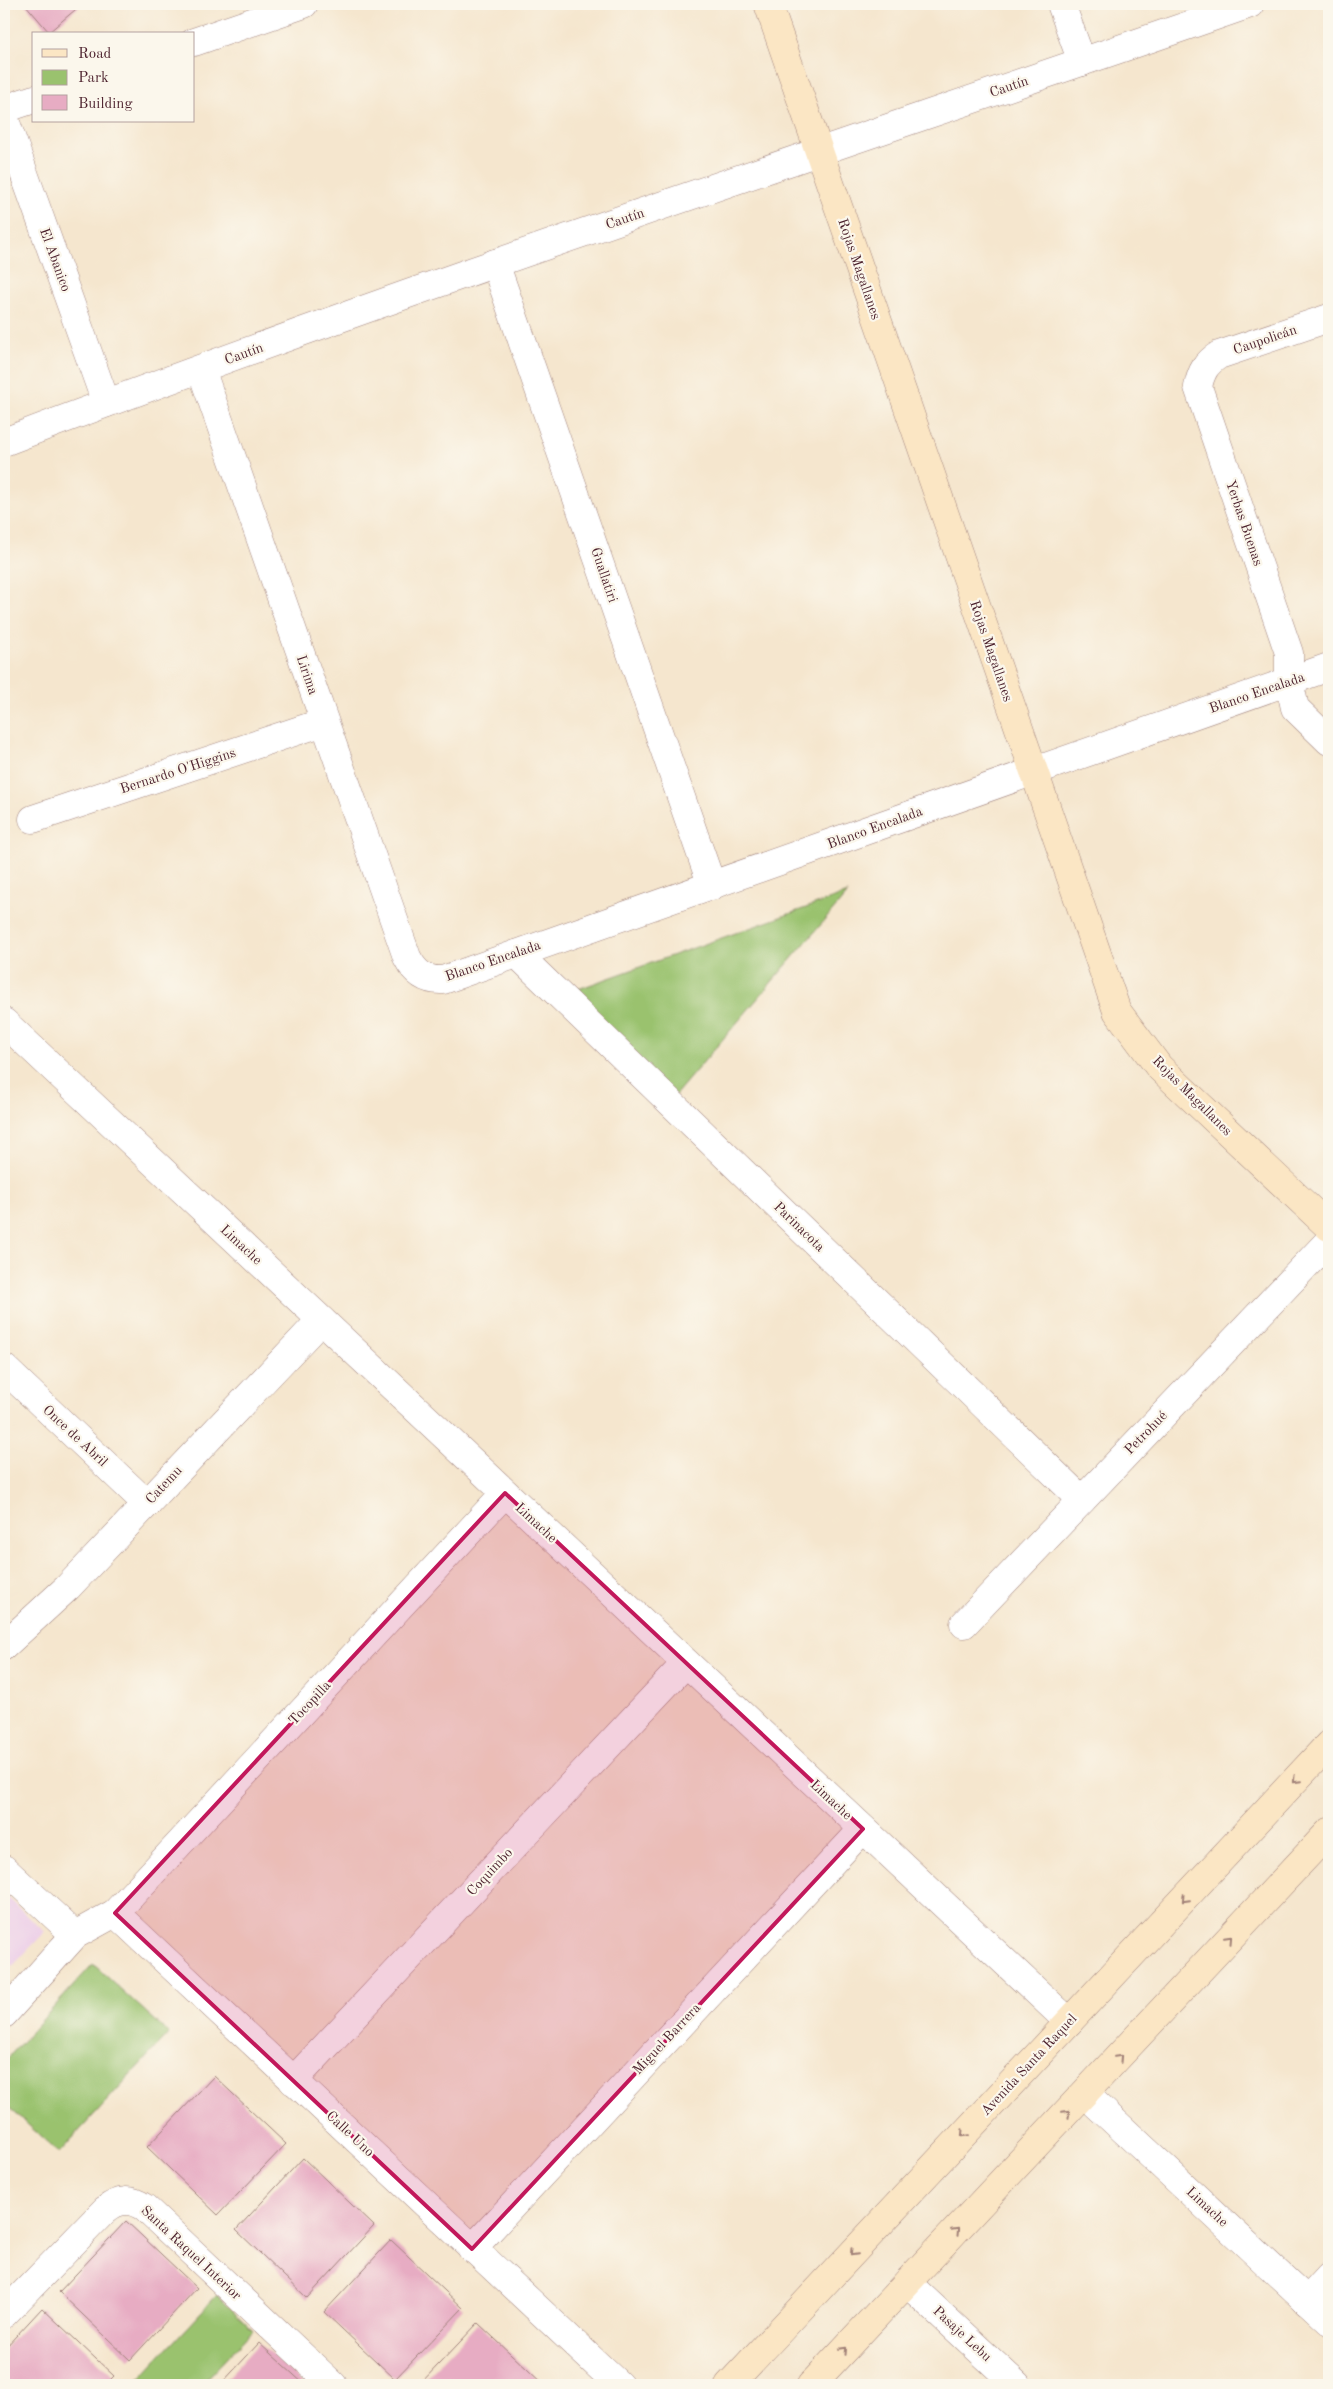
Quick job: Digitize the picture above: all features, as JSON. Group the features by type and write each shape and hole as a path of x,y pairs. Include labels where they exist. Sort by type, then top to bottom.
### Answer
{"main road":[{"name":"Rojas Magallanes","path":"768,4 1117,1011 1159,1067 1329,1227"},
{"name":"Avenida Santa Raquel","path":"728,2385 1329,1744"},
{"path":"811,2385 1329,1832"}],"street":[{"path":"195,42 304,4"},
{"path":"1061,4 1082,62"},
{"name":"Cautín","path":"4,442 106,403 495,263 1250,4"},
{"path":"4,109 32,99"},
{"name":"El Abanico","path":"4,116 106,403"},
{"name":"Guallatiri","path":"495,263 712,886"},
{"name":"Caupolicán","path":"1205,366 1219,355 1329,318"},
{"name":"Yerbas Buenas","path":"1205,366 1200,374 1198,387 1201,400 1289,653 1289,681 1295,708 1329,741"},
{"name":"Lirima","path":"201,370 407,957 412,968 421,976"},
{"name":"Blanco Encalada","path":"421,976 432,980 443,980 1329,667"},
{"name":"Bernardo O'Higgins","path":"33,819 324,722"},
{"name":"Parinacota","path":"516,954 1082,1500"},
{"name":"Limache","path":"4,1022 1069,2022"},
{"name":"Petrohué","path":"964,1624 1329,1241"},
{"name":"Catemu","path":"4,1646 68,1587 321,1320"},
{"name":"Once de Abril","path":"4,1368 147,1504"},
{"name":"Tocopilla","path":"115,1913 505,1493"},
{"name":"Coquimbo","path":"294,2081 686,1663"},
{"name":"Miguel Barrera","path":"472,2249 862,1829"},
{"path":"4,1869 75,1935"},
{"path":"4,2014 75,1935 115,1913"},
{"name":"Calle Uno","path":"115,1913 619,2385"},
{"name":"Limache","path":"1085,2094 1329,2321"},
{"name":"Santa Raquel Interior","path":"4,2314 114,2202 126,2200 136,2202 145,2208 333,2385"},
{"path":"1307,2300 1329,2277"},
{"name":"Pasaje Lebu","path":"907,2283 1017,2385"}],"highlighted area":[{"path":"505,1493 863,1829 472,2249 115,1913"}],"shaded area":[{"path":"4,1894 45,1932 4,1975"}],"green space":[{"path":"848,893 670,1101 564,994"},
{"path":"93,1964 169,2033 59,2153 4,2103 4,2062"},
{"path":"217,2295 253,2330 201,2385 133,2385"}],"building":[{"path":"25,4 82,4 49,32"},
{"path":"214,2076 286,2144 218,2215 147,2147"},
{"path":"303,2158 374,2226 307,2298 236,2230"},
{"path":"126,2221 197,2288 130,2360 59,2292"},
{"path":"391,2240 463,2308 395,2379 324,2312"},
{"path":"42,2308 114,2376 105,2385 4,2385 4,2349"},
{"path":"478,2323 544,2385 419,2385"},
{"path":"259,2343 305,2385 220,2385"}]}
